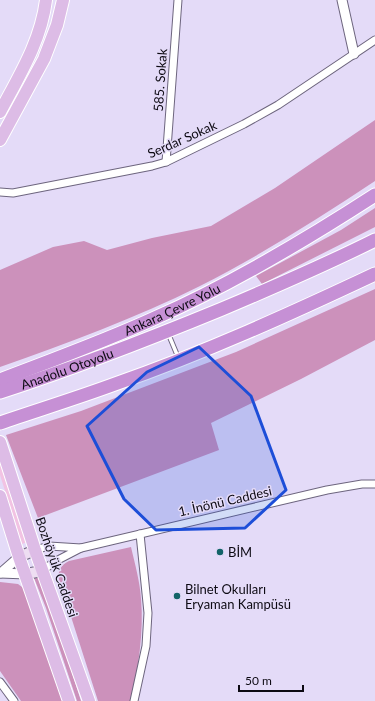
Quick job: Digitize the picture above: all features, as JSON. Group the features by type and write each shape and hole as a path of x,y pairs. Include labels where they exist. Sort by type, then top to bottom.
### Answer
{"highway":[{"name":"Ankara Çevre Yolu","path":"0,380 108,339 207,294 288,249 375,195"},
{"name":"Anadolu Otoyolu","path":"0,392 167,332 260,293 375,240"},
{"path":"0,423 115,384 179,360 272,321 375,274"}],"main road":[{"path":"0,112 28,59 41,26 46,0"},
{"path":"0,140 44,59 57,25 63,0"},
{"name":"Bozhöyük Caddesi","path":"0,442 35,550 89,701"},
{"path":"0,496 19,557 69,701"},
{"path":"19,557 35,550"},
{"path":"26,574 42,570"}],"street":[{"name":"585. Sokak","path":"166,162 178,0"},
{"path":"342,0 354,54"},
{"name":"Serdar Sokak","path":"0,192 13,193 166,162 244,124 278,105 375,40"},
{"name":"1. İnönü Caddesi","path":"81,548 327,490 362,484 375,484"},
{"path":"134,701 146,646 148,613 140,534"},
{"path":"35,550 49,546 81,548"},
{"path":"42,570 81,548"},
{"path":"0,573 19,557"},
{"path":"0,573 26,574"},
{"path":"0,682 14,701"}],"lane":[{"path":"167,332 179,360"}],"highlighted area":[{"path":"199,347 251,396 286,490 245,528 156,530 124,499 87,426 147,372"}],"shaded area":[{"path":"375,120 375,181 354,195 267,249 176,298 102,330 0,367 0,270 53,247 84,241 107,250 152,238 211,226 275,188"},
{"path":"375,208 375,227 262,284 256,276 341,230"},
{"path":"375,289 375,340 301,379 211,423 219,450 38,518 6,435 81,411 236,352"},
{"path":"0,458 30,541 22,544 0,475"},
{"path":"131,547 140,586 142,624 140,650 131,701 98,701 58,576 59,571 64,564 69,561"},
{"path":"41,576 81,701 77,701 46,608 34,578"},
{"path":"0,582 18,584 26,590 65,701 21,701 0,671"}],"place":[{"name":"BİM","path":"220,552"},
{"name":"Bilnet Okulları Eryaman Kampüsü","path":"177,596"}]}
